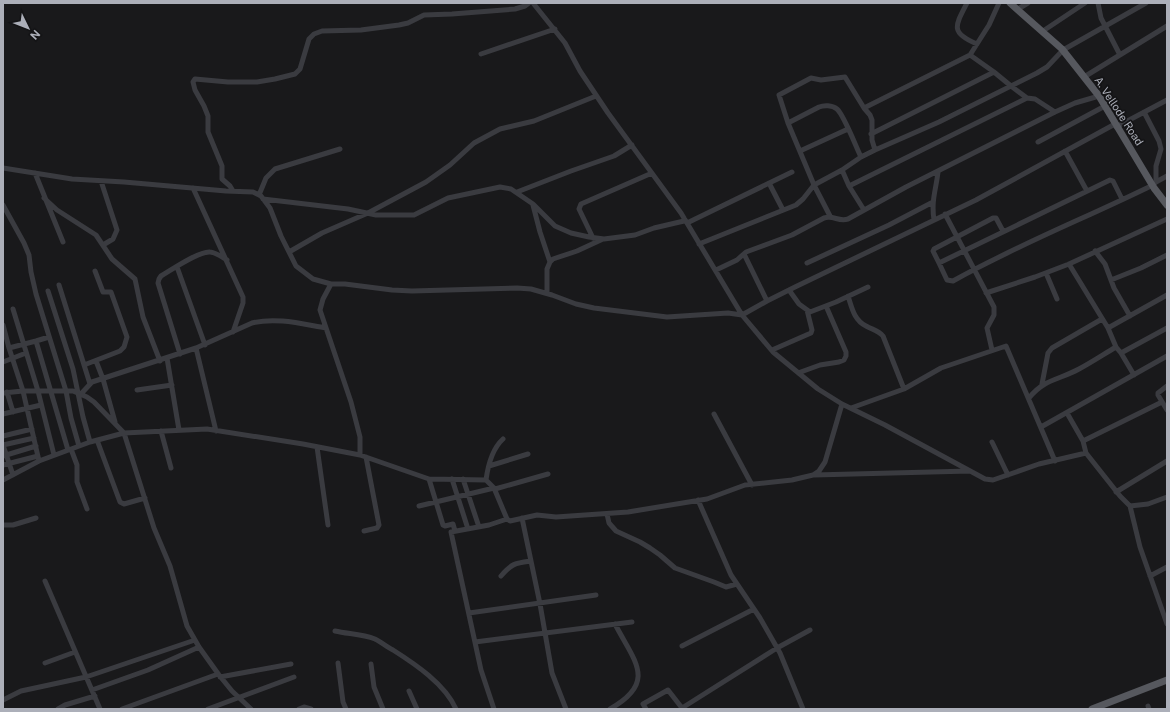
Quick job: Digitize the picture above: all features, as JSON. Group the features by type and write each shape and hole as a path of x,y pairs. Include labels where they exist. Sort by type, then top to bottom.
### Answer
{"main road":[{"name":"A. Vellode Road","path":"1010,3 1063,50 1098,96 1166,203"},
{"path":"1092,709 1167,680"}],"street":[{"path":"233,191 222,179 222,166 208,132 208,116 195,90 193,82 195,79 228,82 257,82 295,74 300,69 309,39 314,34 322,31 361,30 399,26 424,15 515,9 529,3"},
{"path":"533,3 565,43 596,96 685,220 742,315 772,350 798,373 818,389 842,404 885,424 985,480 993,480 1055,460 1086,453"},
{"path":"967,3 958,22 958,32 961,36 976,44"},
{"path":"864,108 970,54 989,25 999,3"},
{"path":"1018,10 1028,3"},
{"path":"1043,31 1085,3"},
{"path":"1098,3 1101,18 1120,54"},
{"path":"699,244 799,203 814,185 842,170 861,157 939,122 1047,67 1063,50 1146,3"},
{"path":"1084,77 1167,26"},
{"path":"481,54 555,30"},
{"path":"970,54 1027,98 1035,99 1055,112"},
{"path":"872,134 994,72"},
{"path":"830,216 814,185 788,123 779,95 811,78 821,80 844,77 870,115 872,120 872,134 875,150"},
{"path":"289,252 322,233 368,213 438,174 474,143 500,129 534,121 596,96"},
{"path":"716,270 737,260 746,252 792,235 830,216 843,220 1055,112 1075,103 1098,96"},
{"path":"849,186 1027,98"},
{"path":"3,168 72,179 253,192 261,197 270,208 296,266 313,279 331,284 345,284 412,291 517,288 531,289 547,293 576,304 594,308 667,317 728,313 742,315 789,290 976,200 1065,151 1167,101"},
{"path":"788,123 818,107 826,106 837,109 861,157"},
{"path":"1038,142 1104,106"},
{"path":"1144,112 1161,149 1156,166 1154,183"},
{"path":"800,151 848,129"},
{"path":"517,192 614,156 632,145"},
{"path":"261,197 266,178 275,169 340,149"},
{"path":"1065,151 1087,190"},
{"path":"1160,154 1167,151"},
{"path":"842,170 849,186 864,210"},
{"path":"261,197 376,215 414,215 448,198 500,187 512,189 517,192 533,204 555,226 571,233 604,239 635,235 654,228 684,221 792,172"},
{"path":"934,220 932,202 938,172"},
{"path":"35,173 63,242"},
{"path":"593,238 579,209 581,204 652,173"},
{"path":"1003,231 996,218 934,249 933,251 947,280 952,281 1167,176"},
{"path":"101,180 117,230 114,239 103,245"},
{"path":"939,263 1087,190 1112,180 1122,199"},
{"path":"769,183 783,210"},
{"path":"193,188 243,297 243,303 233,332"},
{"path":"44,198 57,210 96,235 112,259 135,279 143,317 160,360"},
{"path":"807,263 889,225 932,202"},
{"path":"533,204 550,262"},
{"path":"3,205 24,243 29,256 30,272 66,391 71,418 79,446"},
{"path":"945,214 995,310 987,328 992,350"},
{"path":"986,293 1069,264 1167,219"},
{"path":"547,293 547,269 553,259 577,251 604,239"},
{"path":"1095,251 1104,264 1114,288 1130,316"},
{"path":"180,354 158,283 159,279 161,276 189,260 208,252 212,252 227,261"},
{"path":"744,254 767,301"},
{"path":"1111,280 1141,268 1167,255"},
{"path":"1069,264 1108,328 1116,347 1134,375"},
{"path":"177,267 204,344"},
{"path":"84,365 120,351 126,342 127,337 111,292 103,292 95,271"},
{"path":"1046,273 1057,299"},
{"path":"331,284 323,299 320,310 351,402 360,437 360,456"},
{"path":"59,285 90,384"},
{"path":"789,290 796,300 807,310 813,311 868,287"},
{"path":"48,291 73,369 90,442"},
{"path":"1108,328 1167,295"},
{"path":"848,296 855,316 858,320 865,326 878,331 883,336 904,389"},
{"path":"798,373 820,365 839,362 844,360 846,356 846,352 826,306"},
{"path":"13,309 38,391 54,455"},
{"path":"772,350 811,333 812,330 807,310"},
{"path":"1042,384 1048,353 1052,348 1102,319"},
{"path":"79,394 90,384 196,348 252,323 261,321 288,321 326,328"},
{"path":"3,324 12,359 23,391 39,459"},
{"path":"1121,353 1167,328"},
{"path":"9,348 49,337"},
{"path":"36,341 50,391 77,465 77,482 87,509"},
{"path":"851,408 904,389 941,368 1004,346 1007,348 1055,460"},
{"path":"1029,398 1042,384 1078,370 1116,347"},
{"path":"196,348 216,431"},
{"path":"3,362 26,353"},
{"path":"1041,427 1167,356"},
{"path":"167,358 179,430"},
{"path":"96,361 116,423"},
{"path":"137,390 172,385"},
{"path":"1167,386 1158,393 1167,410"},
{"path":"13,412 5,393 23,391 72,391 86,396 116,423 124,433 154,528 170,566 187,626 219,675 251,709"},
{"path":"1083,441 1162,402"},
{"path":"813,475 819,471 825,462 842,404"},
{"path":"3,414 41,405"},
{"path":"1067,413 1083,441 1086,453 1116,492 1130,506 1140,548 1167,624"},
{"path":"714,414 752,484"},
{"path":"3,436 32,429"},
{"path":"6,464 39,459 90,442 124,433 207,429 316,447 360,456 429,479 486,480 495,489 506,520"},
{"path":"161,431 171,468"},
{"path":"13,475 6,464 3,445 34,438"},
{"path":"486,480 494,449 503,439"},
{"path":"97,440 120,502 124,504 145,498"},
{"path":"992,442 1008,475"},
{"path":"4,455 36,446"},
{"path":"316,447 328,525"},
{"path":"489,466 528,454"},
{"path":"364,531 377,528 379,525 366,458"},
{"path":"3,480 39,459"},
{"path":"1116,492 1167,462"},
{"path":"494,709 481,670 451,532 537,515 556,517 628,512 707,499 721,493 752,484 792,480 813,475 971,471"},
{"path":"420,506 495,489 548,474"},
{"path":"429,479 443,525 453,524 455,531"},
{"path":"452,479 468,529"},
{"path":"463,479 479,527"},
{"path":"1130,506 1148,504 1167,497"},
{"path":"698,500 731,575 754,609 777,648 803,709"},
{"path":"607,514 609,524 616,531 650,548 674,568 726,587 737,584"},
{"path":"3,525 13,525 36,518"},
{"path":"522,518 540,604 552,673 566,709"},
{"path":"501,576 509,566 515,563 531,561"},
{"path":"1150,576 1167,567"},
{"path":"45,580 100,709"},
{"path":"469,613 596,595"},
{"path":"682,646 754,609"},
{"path":"475,642 632,622"},
{"path":"610,709 633,692 638,685 638,668 615,624"},
{"path":"646,709 643,704 668,690 682,708 777,648 810,630"},
{"path":"335,631 362,635 375,639 407,658 447,694 456,709"},
{"path":"3,700 21,691 86,677 195,640"},
{"path":"92,690 148,670 200,647"},
{"path":"45,663 75,652"},
{"path":"338,663 343,702 346,709"},
{"path":"122,709 219,675 291,664"},
{"path":"371,664 374,687 383,709"},
{"path":"208,709 294,677"},
{"path":"409,691 417,709"},
{"path":"58,709 65,705 95,696"},
{"path":"299,709 304,707 311,709"}]}
